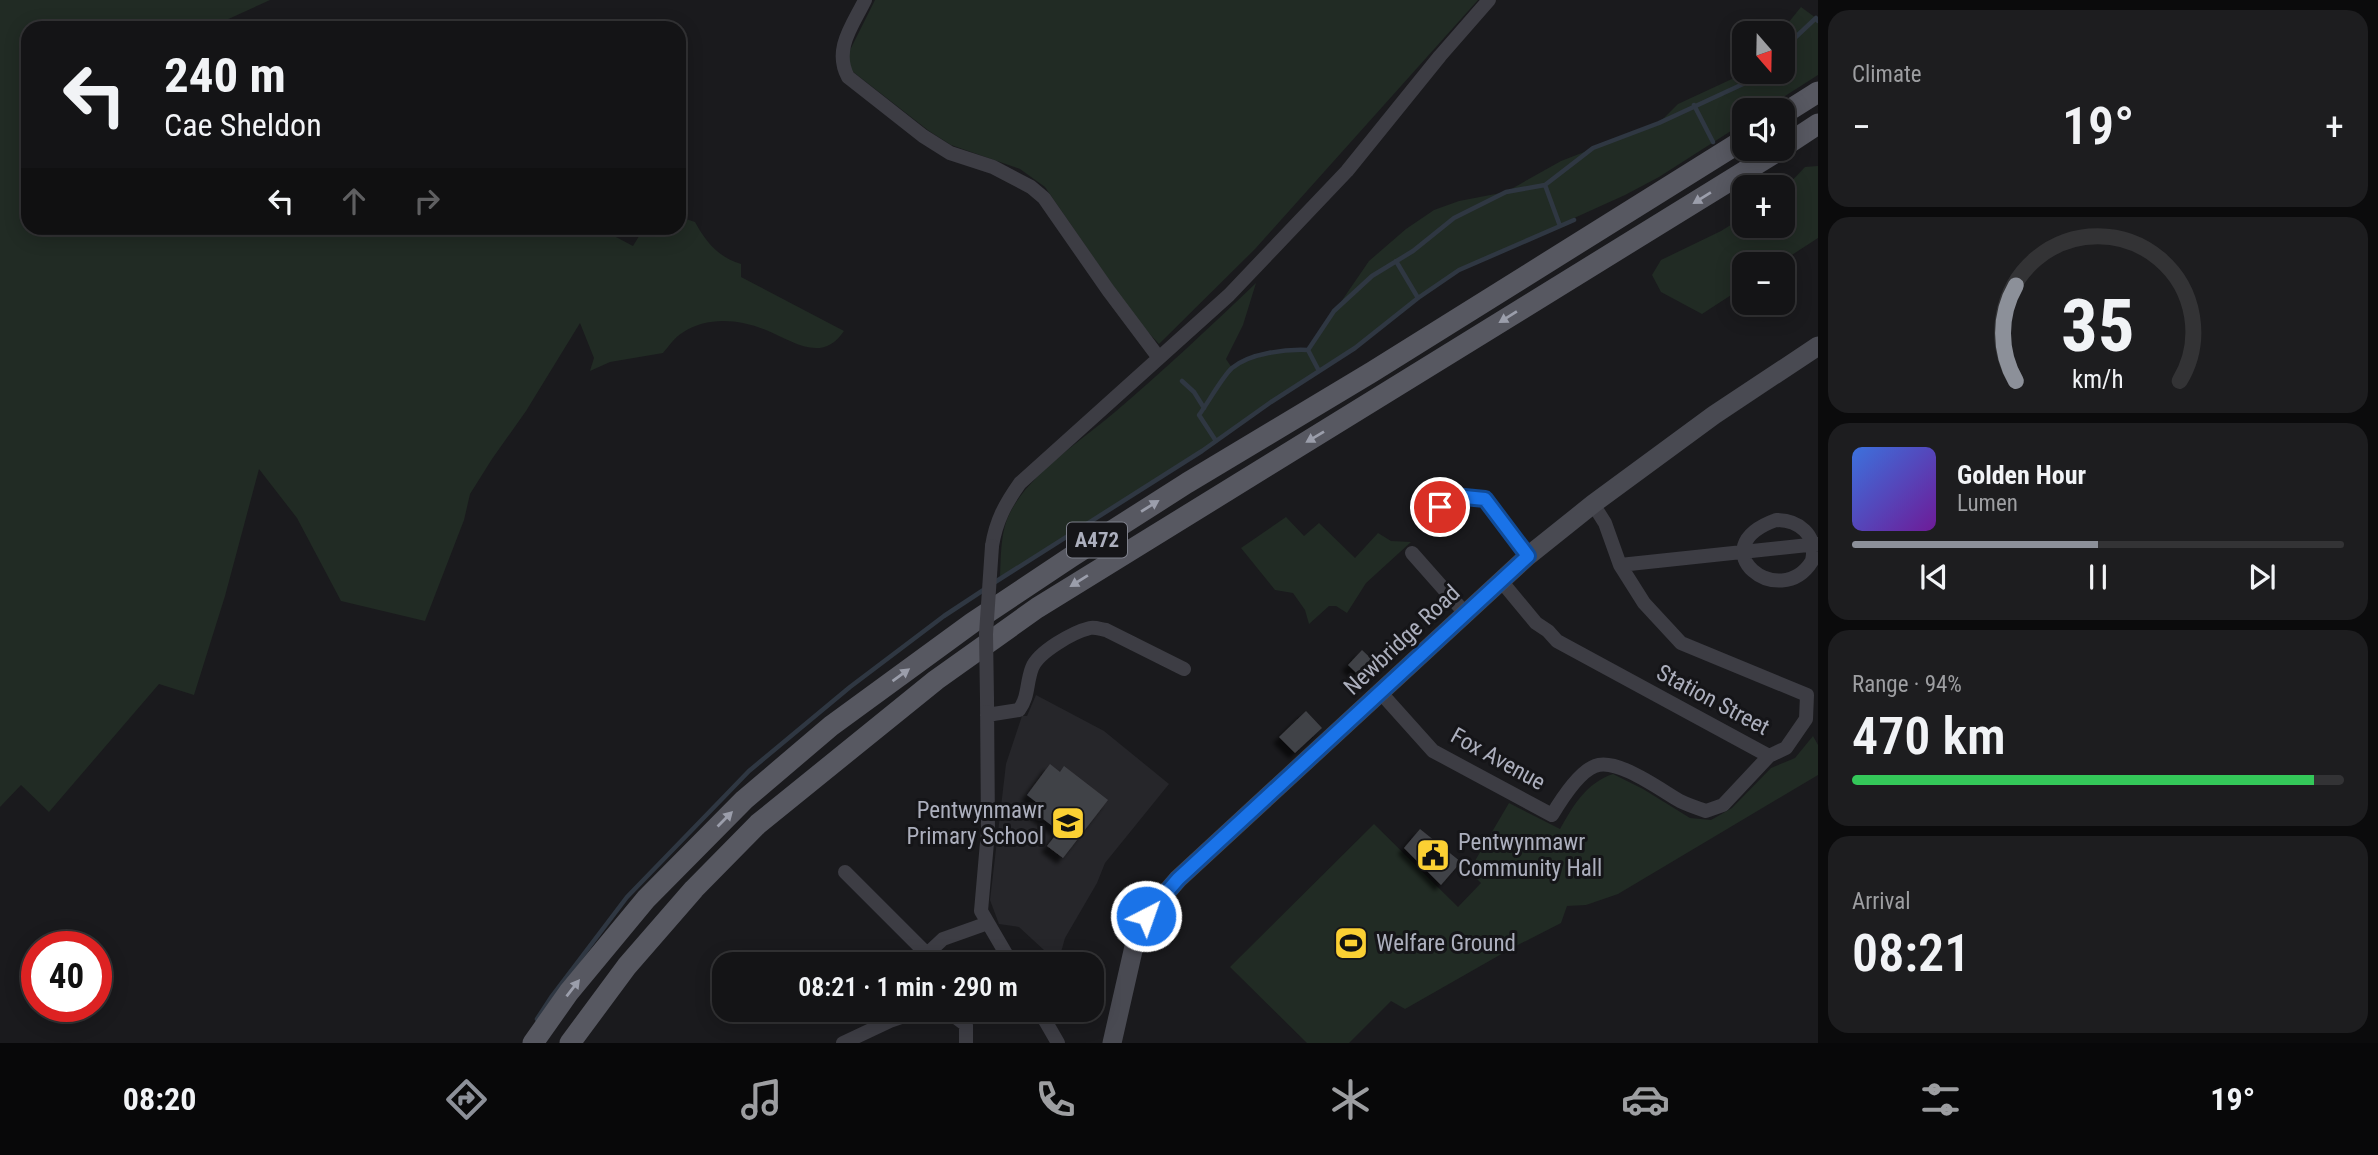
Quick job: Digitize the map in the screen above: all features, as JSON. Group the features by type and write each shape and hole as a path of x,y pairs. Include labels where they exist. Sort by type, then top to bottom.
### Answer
{"main road":[{"path":"1795,106 1818,92"},
{"name":"A472","path":"1795,139 1818,124"},
{"name":"A472","path":"533,1043 569,992 646,899 744,800 842,718 972,623 1071,557 1732,147"},
{"name":"A472","path":"570,1043 627,966 694,888 758,824 936,680 1037,608 1761,161"}],"street":[{"path":"865,0 843,44 842,65 848,77 923,136 950,153 993,167 1031,187 1044,198 1159,358"},
{"path":"1005,952 981,911 988,831 986,634 992,546 996,525 1006,502 1020,483 1229,295 1347,171 1489,0"},
{"name":"Newbridge Road","path":"1112,1043 1132,950 1146,916 1178,879 1528,556 1714,415 1818,346"},
{"path":"1440,507 1454,496 1485,499 1528,556"},
{"name":"Station Street","path":"1502,582 1536,624 1549,631 1557,641 1769,756 1786,748 1806,719 1807,695 1681,643 1644,603 1620,565 1605,523 1593,505"},
{"path":"1776,520 1791,520 1804,526 1813,534 1817,544 1814,558 1806,569 1793,578 1779,580 1765,578 1752,571 1745,564 1742,553 1749,535 1761,525 1776,520"},
{"path":"1620,565 1817,544"},
{"path":"1412,553 1465,613"},
{"path":"987,715 1019,710 1026,700 1032,668 1041,655 1076,633 1092,627 1106,630 1185,669"},
{"name":"Fox Avenue","path":"1381,693 1433,751 1552,815 1566,792 1595,766 1610,765 1624,769 1684,803 1706,811 1723,805 1769,756"},
{"path":"845,872 922,952"},
{"path":"934,952 943,939 988,923"},
{"path":"843,1043 888,1022"},
{"path":"961,1022 966,1026 966,1043"},
{"path":"1046,1022 1058,1043"}],"shaded area":[{"path":"0,0 270,0 224,21 21,21 21,235 612,235 633,246 640,235 686,235 686,219 695,222 714,248 741,264 741,277 844,331 835,341 817,348 797,344 745,323 712,322 682,333 663,353 610,362 590,371 594,358 580,323 526,411 470,494 464,520 425,621 341,601 297,518 259,469 225,596 194,695 159,684 49,812 21,785 0,807"},
{"path":"875,0 1478,0 1255,249 1159,344 1136,319 1045,187 1020,169 951,145 852,71 847,56"},
{"path":"1801,7 1818,17 1818,75 1782,98 1732,98 1732,130 1659,177 1625,195 1459,270 1418,298 1355,348 1271,402 1202,451 1000,579 1007,519 1031,484 1058,458 1151,381 1256,283 1243,325 1226,359 1232,368 1269,354 1308,350 1369,261 1406,229 1434,210 1459,201 1506,192 1561,161 1659,123 1678,104 1732,79 1732,84 1796,84 1796,21 1790,21"},
{"path":"1818,166 1818,238 1795,253 1732,252 1732,294 1702,314 1661,292 1652,275 1661,260 1732,224 1732,238 1795,238 1795,177 1805,167"},
{"path":"1286,517 1304,536 1319,523 1355,558 1378,533 1391,541 1411,542 1366,583 1347,613 1336,606 1329,606 1309,624 1305,610 1293,593 1275,590 1241,548"},
{"name":"Pentwynmawr Primary School","path":"1036,695 1104,731 1169,784 1105,863 1097,883 1065,938 1061,952 1046,952 1019,927 999,924 990,900 1006,764 1022,716 1027,716"},
{"path":"1813,736 1818,745 1818,775 1618,894 1586,905 1567,906 1561,923 1405,1009 1391,1001 1349,1043 1307,1043 1230,967 1374,824 1458,907 1481,883 1469,871 1509,803 1560,829 1588,789 1613,774 1690,818 1711,820 1732,808 1771,768 1795,758"}],"building":[{"path":"1362,650 1382,669 1368,684 1348,665"},
{"path":"1306,711 1322,728 1295,753 1279,737"},
{"path":"1050,764 1060,772 1064,766 1108,800 1063,858 1047,846 1059,831 1034,812 1040,805 1027,795"},
{"name":"Pentwynmawr Community Hall","path":"1420,829 1461,862 1441,885 1404,848"}],"waterway":[{"path":"1796,37 1816,18 1818,21"},
{"path":"1216,441 1199,415 1232,368 1248,359 1268,353 1308,350 1334,311 1372,276 1413,251 1454,218 1506,192 1545,185 1593,148 1659,123 1743,84"},
{"path":"1694,105 1713,142"},
{"path":"1545,185 1560,226"},
{"path":"992,584 1202,451 1271,402 1355,348 1418,298 1459,270 1574,220"},
{"path":"1396,261 1418,298"},
{"path":"1308,350 1319,371"},
{"path":"1182,381 1194,392 1204,408"},
{"path":"537,1019 627,897 749,771 850,687 944,616 985,589"}],"place":[{"name":"Pentwynmawr Primary School","path":"1068,823"},
{"name":"Pentwynmawr Community Hall","path":"1433,855"},
{"name":"Welfare Ground","path":"1351,943"}],"route":[{"path":"1146,916 1178,879 1268,794 1528,556 1485,499 1454,496 1440,507"}]}
